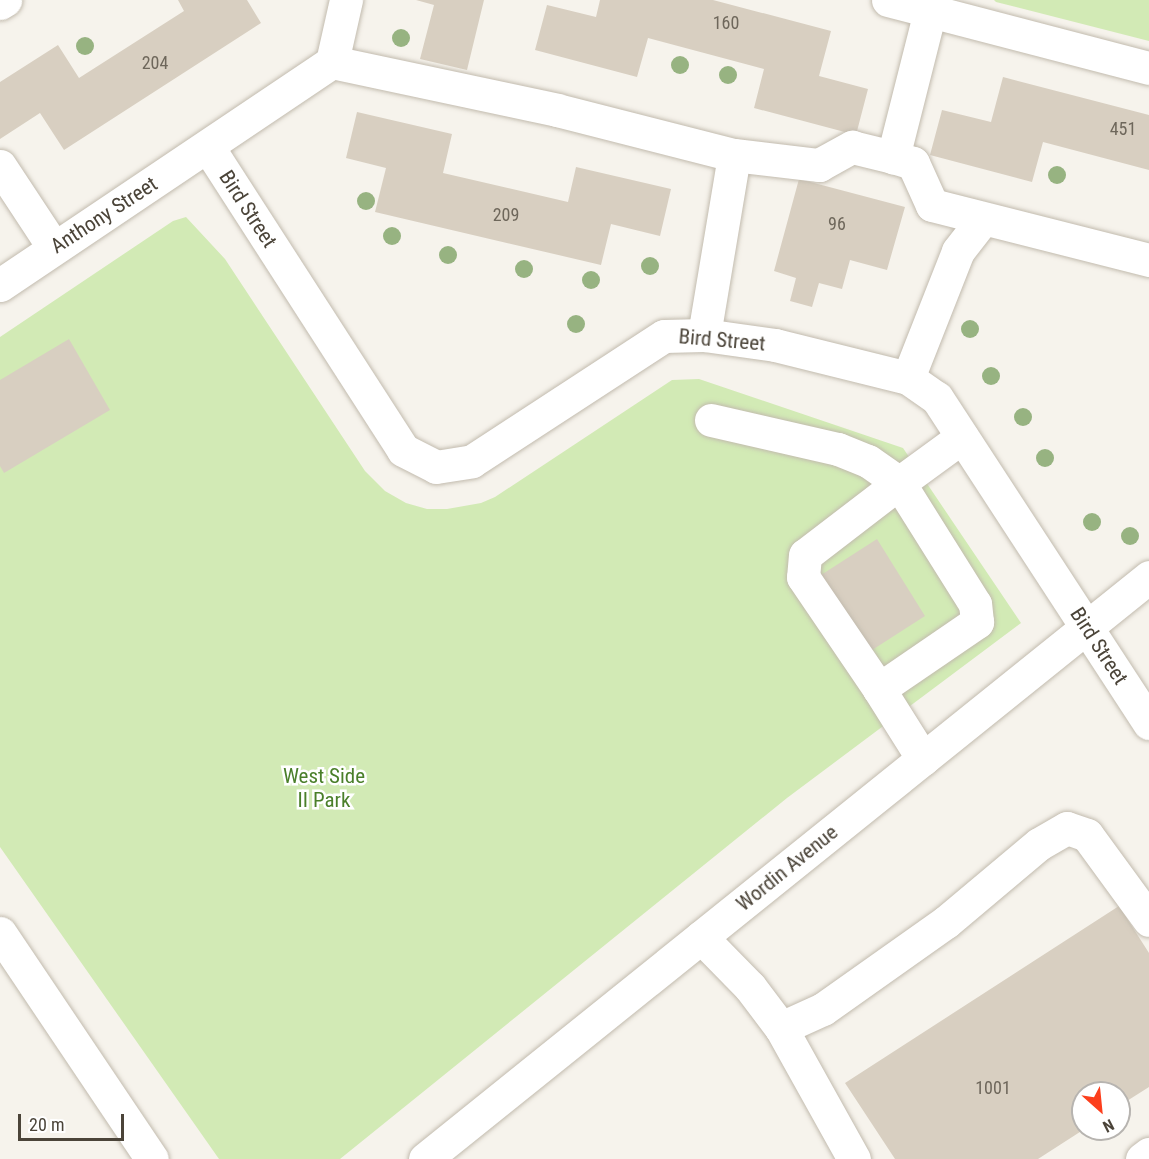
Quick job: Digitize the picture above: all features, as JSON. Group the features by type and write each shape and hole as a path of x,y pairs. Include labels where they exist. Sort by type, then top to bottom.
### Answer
{"street":[{"path":"0,3 5,0"},
{"path":"346,0 332,62 558,110 734,155 819,165 852,147 912,163 932,205 1149,260"},
{"path":"888,0 932,6 1149,68"},
{"path":"893,157 932,6"},
{"name":"Anthony Street","path":"0,285 332,62"},
{"name":"Bird Street","path":"208,147 403,450 436,468 472,460 663,336 704,335 775,345 908,378 937,398 1149,723"},
{"path":"704,335 734,155"},
{"path":"0,166 54,248"},
{"path":"908,378 957,251 982,219"},
{"path":"711,420 838,449 868,461 899,483 975,604 977,622 879,689"},
{"path":"923,759 879,689 802,577 805,555 962,437"},
{"name":"Wordin Avenue","path":"424,1159 1149,577"},
{"path":"781,1028 823,1009 946,922 1039,844 1067,828 1087,835 1149,920"},
{"path":"0,933 152,1159"},
{"path":"701,937 750,987 781,1028 854,1159"},
{"path":"1142,1159 1149,1154"}],"green space":[{"path":"994,0 1149,0 1149,41 996,2"},
{"name":"West Side II Park","path":"186,217 225,259 365,471 385,491 406,503 427,509 447,509 481,503 495,497 672,380 699,379 903,448 1021,623 787,798 340,1159 219,1159 0,847 0,337 173,221"}],"building":[{"path":"178,0 247,0 261,23 64,150 40,113 0,139 0,82 58,45 79,78 184,11"},
{"path":"416,0 484,0 467,70 420,59 434,5"},
{"path":"600,0 713,0 831,31 819,76 868,89 856,135 754,108 764,69 648,38 637,77 535,50 547,5 596,17"},
{"path":"1003,77 1149,115 1149,170 1043,142 1032,182 930,155 942,110 991,122"},
{"path":"357,112 452,134 443,173 568,202 576,167 671,189 660,236 611,224 601,265 375,212 386,168 346,158"},
{"path":"799,179 905,207 887,270 850,260 842,289 819,283 812,307 790,301 796,278 774,271"},
{"path":"69,339 110,410 4,473 0,466 0,380"},
{"path":"877,539 925,616 869,652 821,575"},
{"path":"1119,906 1149,953 1149,1087 1131,1098 1131,1081 1071,1081 1071,1138 1038,1159 895,1159 845,1083"}]}
